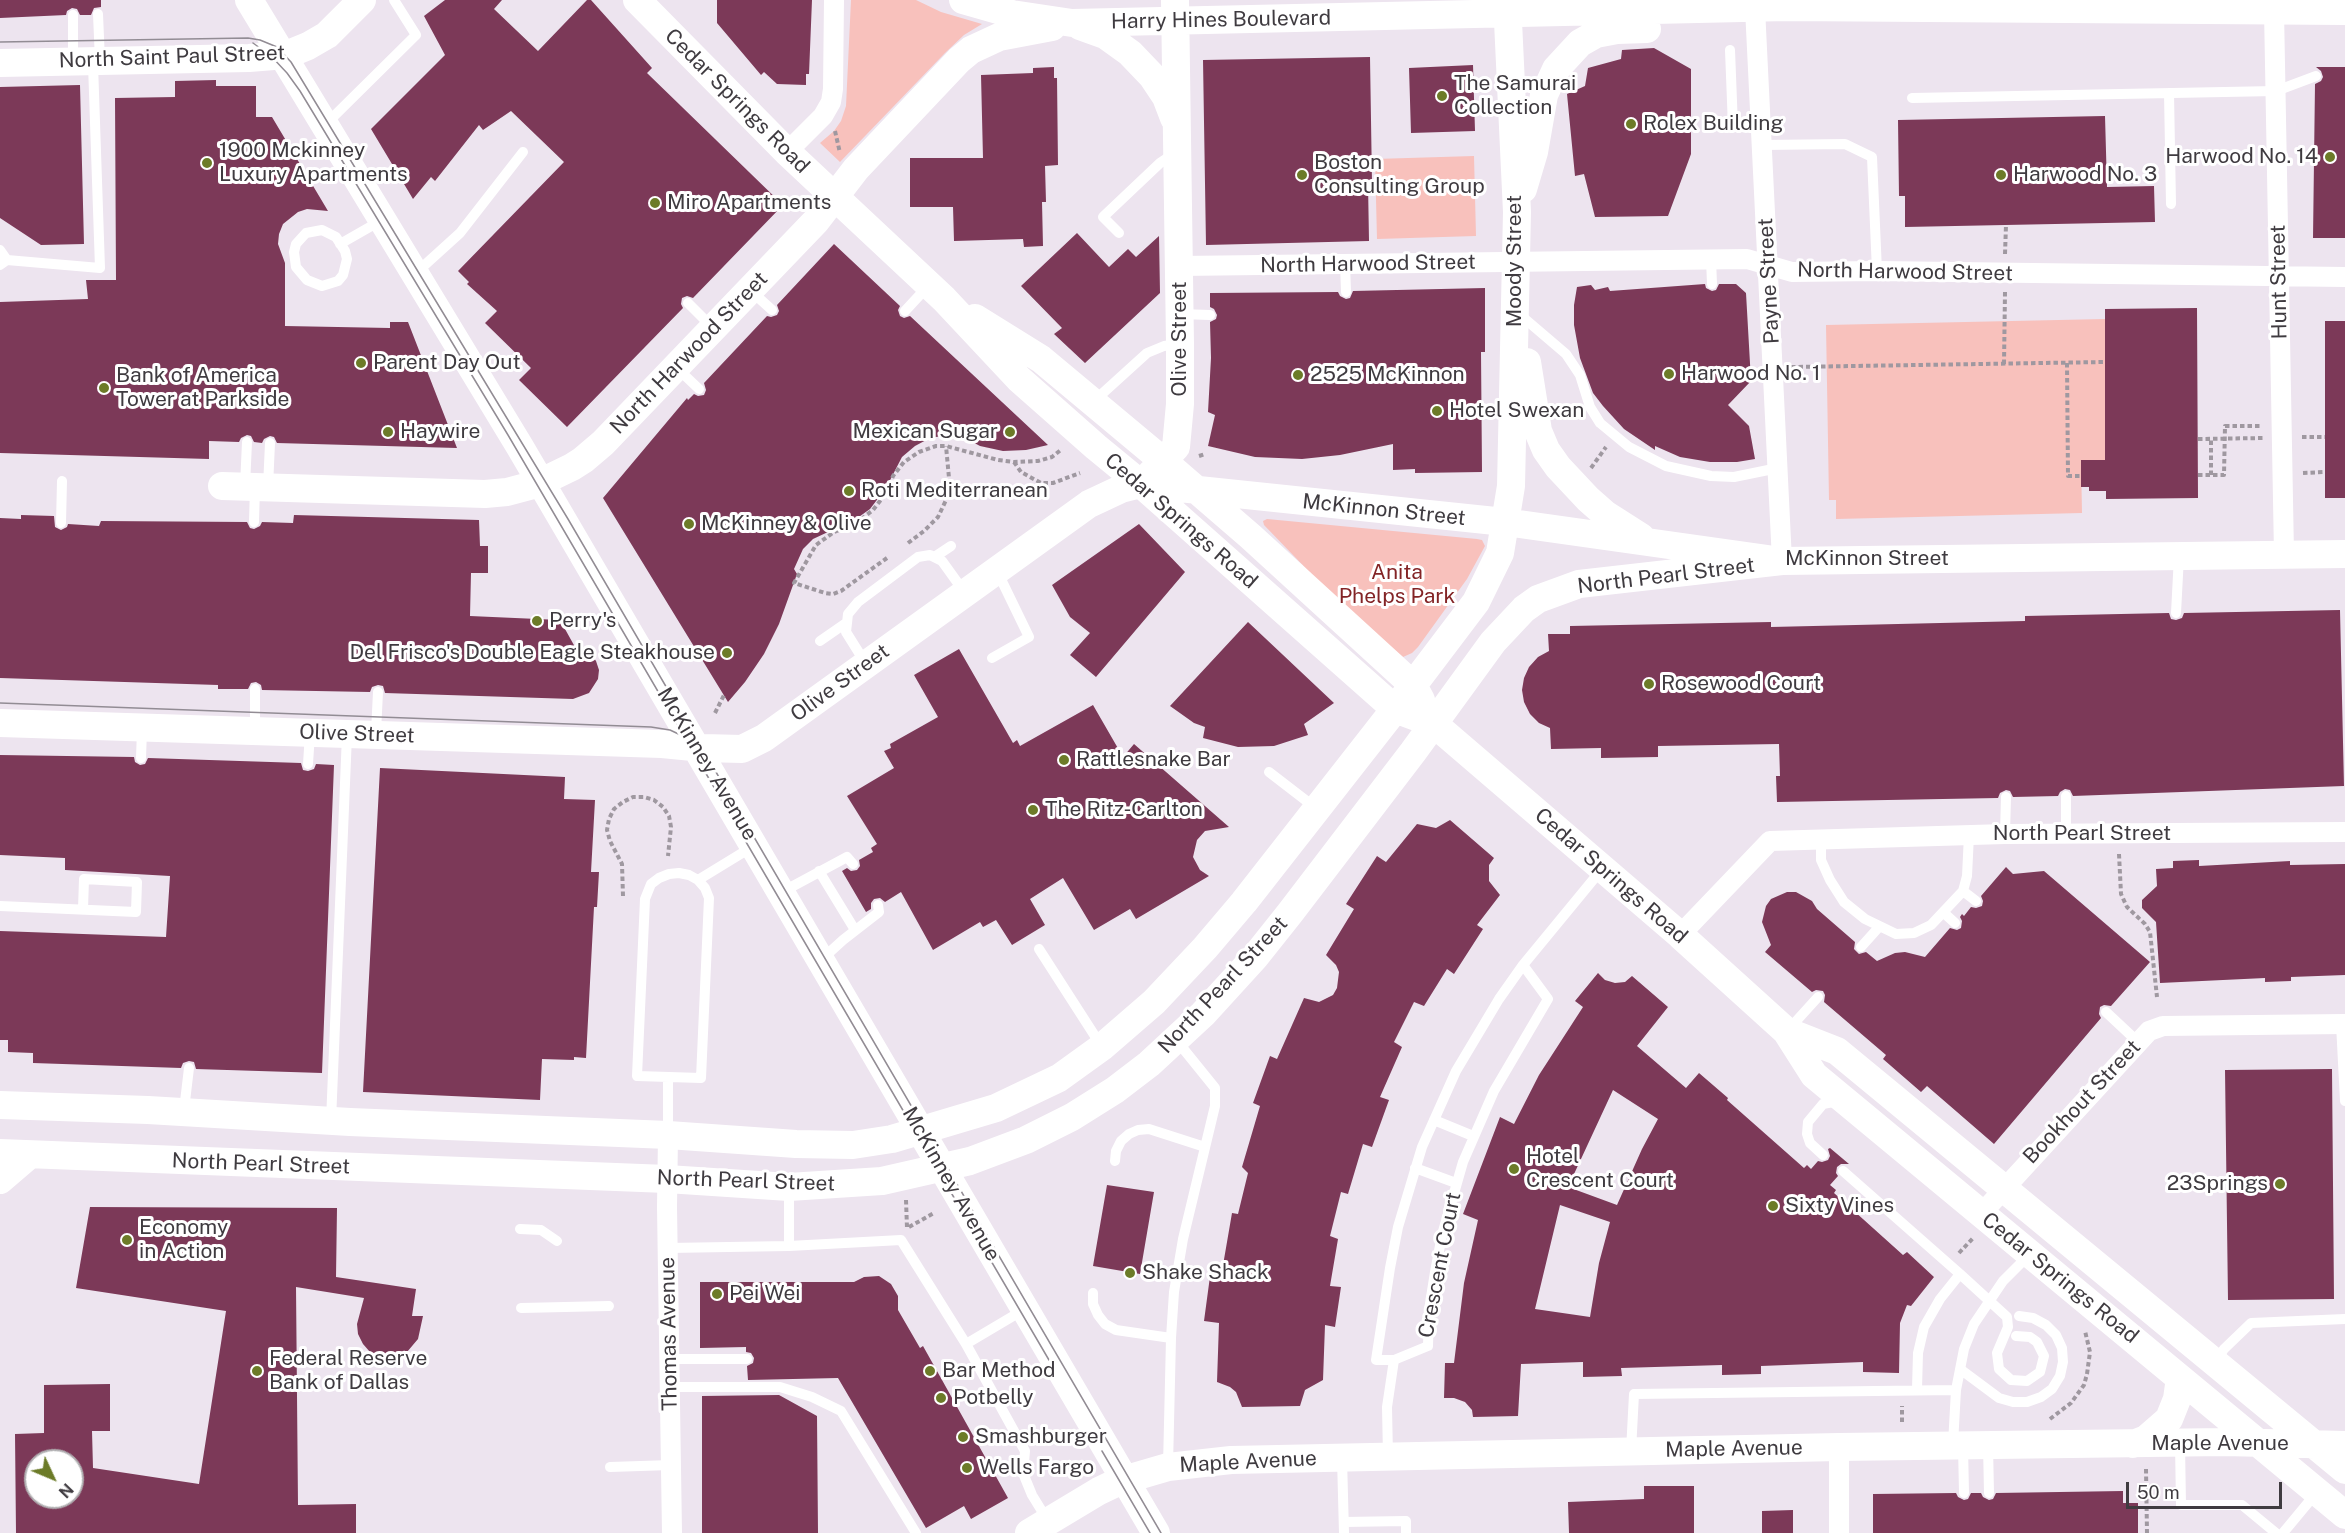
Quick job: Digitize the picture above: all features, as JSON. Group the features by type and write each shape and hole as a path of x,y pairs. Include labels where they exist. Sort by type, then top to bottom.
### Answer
{"main road":[{"name":"McKinney Avenue","path":"249,0 541,483 1156,1533"},
{"name":"North Saint Paul Street","path":"0,63 282,55 301,50 327,35 362,0"},
{"name":"Cedar Springs Road","path":"637,0 787,152 937,292 1019,379 1141,484 1395,710 1433,723"},
{"name":"Harry Hines Boulevard","path":"963,0 1012,14 1072,23 1175,10 1742,4 2106,5 2345,11"},
{"path":"1517,212 1534,152 1537,124 1548,82 1574,49 1596,34 1617,30 1707,27 1722,22 1742,4"},
{"name":"Moody Street","path":"1505,522 1511,486 1517,212 1507,7"},
{"name":"Olive Street","path":"1175,10 1180,266 1179,454"},
{"path":"1072,23 1105,35 1130,53 1152,76 1166,97 1178,139"},
{"name":"North Harwood Street","path":"248,486 485,494 507,492 541,483 590,454 816,221 856,168 971,50 999,37 1072,23"},
{"name":"Cedar Springs Road","path":"937,292 1041,359 1093,402 1179,454 1197,490 1413,685 1433,723 1680,935 1786,1031 1814,1075 2345,1515"},
{"path":"1516,318 1525,346 1538,431 1546,450 1558,467 1588,499 1605,514 1647,541"},
{"path":"1141,484 1179,454"},
{"name":"Olive Street","path":"0,723 142,726 742,749 764,738 1089,504 1121,489 1141,484"},
{"name":"McKinnon Street","path":"1141,484 1505,522 1782,561 2345,554"},
{"name":"North Pearl Street","path":"0,1105 668,1135 834,1145 892,1139 996,1108 1059,1078 1102,1047 1154,1002 1205,948 1318,809 1476,602 1500,553 1505,522"},
{"name":"North Pearl Street","path":"0,1153 28,1156 667,1179 789,1187 882,1181 970,1161 1026,1140 1072,1117 1115,1090 1176,1040 1269,939 1493,642 1524,609 1538,599 1579,584 1782,561"},
{"name":"Cedar Springs Road","path":"1786,1031 1837,1051 2345,1470"},
{"path":"0,1180 28,1156"},
{"path":"2030,1254 2052,1229"},
{"path":"2133,1444 2146,1439 2169,1419 2178,1399 2180,1378"},
{"name":"Maple Avenue","path":"1038,1529 1099,1491 1125,1480 1168,1467 1231,1460 1968,1445 2225,1442 2345,1445"}],"street":[{"path":"787,152 823,116 831,102 834,0"},
{"name":"Payne Street","path":"1742,4 1762,136 1782,561"},
{"name":"Hunt Street","path":"2274,10 2284,554"},
{"name":"North Harwood Street","path":"1180,266 1747,259 1768,267 1792,272 1877,271 2345,278"},
{"name":"North Pearl Street","path":"1680,935 1770,841 2005,834 2345,832"},
{"name":"Bookhout Street","path":"1981,1214 2137,1041 2149,1031 2163,1026 2343,1024"},
{"name":"Thomas Avenue","path":"668,1135 672,1533"},
{"path":"1839,1447 1839,1533"}],"lane":[{"path":"325,125 416,35 394,0"},
{"path":"0,250 4,263 100,268 89,61 98,14"},
{"path":"73,15 89,61"},
{"path":"1730,50 1732,127 1762,136 1845,144 1872,157 1877,271"},
{"path":"1912,98 2276,91 2316,76"},
{"path":"2169,93 2171,204"},
{"path":"1119,233 1103,216 1160,163 1178,139"},
{"path":"414,274 460,233 523,152"},
{"path":"340,244 382,220"},
{"path":"322,230 329,233 340,244 347,259 344,275 330,285 314,284 306,280 294,260 296,244 306,233 322,230"},
{"path":"1711,259 1712,284"},
{"path":"1345,264 1346,291"},
{"path":"750,290 772,310"},
{"path":"905,311 937,292"},
{"path":"688,303 713,328"},
{"path":"1180,314 1210,315"},
{"path":"1516,318 1566,354 1580,375 1590,407 1599,423 1647,458 1688,472 1734,477 1778,468"},
{"path":"1093,402 1147,353 1164,346 1180,344"},
{"path":"675,366 699,389"},
{"path":"247,442 248,486 254,522"},
{"path":"248,486 270,443"},
{"path":"61,523 62,481"},
{"path":"936,556 951,546"},
{"path":"2176,613 2179,555"},
{"path":"866,665 846,632 848,614 858,602 918,557 936,556 965,593"},
{"path":"992,658 1029,637 997,570"},
{"path":"820,641 846,623"},
{"path":"255,689 255,730"},
{"path":"375,736 378,692"},
{"path":"141,758 142,726"},
{"path":"308,764 310,733"},
{"path":"331,1121 346,735"},
{"path":"1269,772 1318,809"},
{"path":"2066,796 2066,835"},
{"path":"2005,834 2006,797"},
{"path":"1821,839 1821,860 1844,902 1865,919 1896,934 1914,933 1931,925 1963,891 1967,876 1969,835"},
{"path":"698,880 754,845"},
{"path":"782,892 847,857 853,864"},
{"name":"Crescent Court","path":"1524,965 1548,999 1494,1090 1473,1136 1456,1183 1435,1272 1429,1310 1428,1346 1394,1360 1376,1360 1389,1268 1398,1227 1415,1168 1434,1120 1476,1034 1524,965 1602,868"},
{"path":"819,871 855,930"},
{"path":"669,874 690,875 705,888 710,908 701,1078 668,1077 637,1076 645,899 651,885 669,874"},
{"path":"0,906 136,912 137,878 84,879 83,909"},
{"path":"1963,891 1976,901"},
{"path":"821,960 879,912 878,905"},
{"path":"1944,913 1955,923"},
{"path":"1861,948 1879,927"},
{"path":"1039,949 1102,1047"},
{"path":"1786,1031 1818,997"},
{"path":"2106,1012 2137,1041"},
{"path":"2343,1024 2345,1101"},
{"path":"1168,1467 1170,1338 1174,1292 1183,1239 1215,1106 1215,1088 1176,1040"},
{"path":"184,1112 189,1068"},
{"path":"668,1077 668,1135"},
{"path":"1823,1155 1810,1143 1807,1134 1808,1122 1823,1104 1843,1100"},
{"path":"1434,1120 1473,1136"},
{"path":"1115,1161 1116,1151 1121,1142 1129,1134 1138,1130 1149,1129 1205,1147"},
{"path":"1415,1168 1456,1183"},
{"path":"1843,1171 2007,1317 2008,1327 1997,1353 1999,1369 2011,1380 2027,1381 2040,1372 2044,1356 2037,1342 2030,1337 2016,1336"},
{"path":"789,1187 789,1246"},
{"path":"520,1229 541,1230 557,1241"},
{"path":"668,1248 789,1246 901,1240 966,1344 1025,1451 1023,1473 1032,1495 1038,1529"},
{"path":"1989,1493 1968,1445 1956,1390 1964,1349 1974,1324 1989,1300 2030,1254"},
{"path":"1917,1389 1918,1353 1924,1327 1940,1299 1960,1274"},
{"path":"1092,1293 1093,1304 1105,1324 1116,1330 1170,1338"},
{"path":"521,1308 609,1306"},
{"path":"966,1344 1025,1309"},
{"path":"1960,1369 1999,1398 2013,1402 2027,1402 2041,1397 2052,1389 2060,1376 2063,1362 2062,1348 2056,1335 2046,1325 2033,1318 2019,1316"},
{"path":"2214,1363 2224,1349 2251,1323 2345,1319"},
{"path":"670,1359 747,1359"},
{"name":"Crescent Court","path":"1388,1456 1387,1407 1394,1360"},
{"path":"670,1388 780,1387 812,1397 841,1411 916,1533"},
{"path":"1631,1451 1634,1394 1956,1390"},
{"path":"2180,1444 2181,1505 2242,1504 2276,1533"},
{"path":"1964,1493 1968,1445"},
{"path":"1342,1457 1344,1527 1406,1521 1406,1533"},
{"path":"610,1467 671,1465"},
{"path":"2283,1533 2317,1492"}],"path":[{"path":"2004,321 2004,364"},
{"path":"1835,366 2105,362"},
{"path":"2067,363 2068,476 2081,476"},
{"path":"2198,475 2224,475 2226,426 2264,426"},
{"path":"1594,465 1613,435"},
{"path":"2211,439 2211,475"},
{"path":"899,549 924,531 938,517 947,498 949,478 946,446"},
{"path":"891,555 841,591 833,594 794,583 816,545 834,532 855,524 873,510 887,492 893,476 904,462 919,452 946,446 1014,462 1038,461 1052,457 1065,447"},
{"path":"1179,454 1205,454"},
{"path":"1014,462 1021,472 1041,483 1053,483 1080,473"},
{"path":"2303,472 2325,472"},
{"path":"715,713 724,695"},
{"path":"623,896 622,864 610,841 608,830 609,819 614,809 633,797 654,800 663,807 669,816 671,827 668,856"},
{"path":"2119,854 2121,894 2127,907 2150,932 2157,997"},
{"path":"906,1200 908,1227 934,1213"},
{"path":"2146,1469 2147,1533"}],"green space":[{"path":"851,0 916,0 941,12 982,24 964,35 945,53 840,162 820,143 834,131 841,121 846,106"},
{"path":"1474,156 1476,236 1377,239 1375,159"},
{"path":"2105,319 2105,460 2081,460 2082,513 1836,519 1836,500 1829,500 1826,325"},
{"name":"Anita Phelps Park","path":"1267,519 1477,539 1482,540 1485,546 1467,579 1418,647 1403,657 1347,611 1264,525 1263,521"}],"building":[{"path":"0,0 101,0 101,7 94,8 91,15 80,15 77,9 72,8 67,11 66,15 0,18"},
{"path":"445,0 502,0 494,9 538,51 587,0 591,0 652,68 647,73 783,205 693,298 687,296 682,298 683,308 567,427 519,380 531,368 485,323 497,311 467,284 469,282 458,271 564,162 511,111 483,130 479,125 435,181 431,177 413,199 371,129 445,55 424,16"},
{"path":"717,0 812,0 809,74 806,74 806,85 777,84 764,72 761,75 717,23"},
{"name":"Rolex Building","path":"1654,48 1691,69 1691,154 1668,216 1595,217 1584,174 1575,176 1567,94 1585,86 1588,68 1621,59 1622,50"},
{"path":"1370,57 1372,183 1368,183 1369,241 1206,245 1203,60"},
{"path":"1473,65 1475,131 1411,133 1409,68"},
{"path":"1054,67 1054,78 1057,78 1058,165 1045,166 1046,202 1042,202 1043,246 1024,247 1023,239 954,241 953,207 910,207 910,158 983,158 981,75 1033,73 1033,68"},
{"name":"Harwood No. 14","path":"2316,67 2345,67 2345,238 2313,238 2315,84 2323,77 2321,71"},
{"path":"216,80 216,86 256,86 256,117 272,117 328,211 307,209 298,212 283,224 279,234 278,244 285,263 285,326 390,328 390,322 408,322 457,448 277,443 274,437 270,436 262,443 254,442 251,436 247,435 239,442 209,441 209,459 0,453 0,302 88,299 86,280 116,280 115,98 175,97 175,81"},
{"path":"80,85 84,244 41,245 0,218 0,87"},
{"name":"Harwood No. 3","path":"2105,116 2107,187 2154,186 2155,222 1905,227 1905,196 1899,196 1898,120"},
{"path":"1077,233 1109,267 1128,249 1136,257 1159,236 1160,293 1085,363 1054,334 1062,328 1021,286"},
{"path":"834,244 900,306 898,310 900,316 904,318 910,316 1048,445 1026,450 1003,451 980,446 965,438 948,435 930,438 915,446 902,457 886,488 870,509 856,519 813,539 803,549 794,569 797,574 779,624 764,654 728,702 603,498 687,398 688,400 694,394 704,395 706,390 704,383 767,316 777,315 779,311 777,305"},
{"name":"Harwood No. 1","path":"1705,284 1706,288 1712,291 1716,290 1719,284 1736,284 1746,293 1751,381 1728,405 1749,426 1755,459 1710,462 1680,457 1655,446 1655,450 1624,429 1603,406 1593,393 1580,358 1574,325 1577,287 1591,285 1595,290 1608,287 1610,291"},
{"path":"1485,288 1485,352 1481,352 1482,472 1415,473 1415,469 1393,470 1393,444 1340,455 1302,459 1255,457 1208,446 1215,415 1208,412 1210,322 1216,319 1217,315 1210,307 1210,293 1338,292 1346,299 1350,298 1353,291"},
{"path":"2197,308 2198,498 2106,499 2106,491 2089,491 2089,487 2081,487 2081,460 2105,460 2105,309"},
{"path":"2325,321 2345,321 2345,498 2325,498"},
{"path":"21,515 54,516 55,527 61,530 68,524 99,526 101,521 247,522 250,528 254,529 262,522 293,523 294,515 479,520 480,546 488,546 488,573 471,573 470,616 560,620 575,647 591,654 596,661 599,670 598,679 589,693 573,699 385,693 383,686 378,685 372,687 370,692 262,690 261,685 256,682 251,683 248,689 218,689 218,685 0,678 0,518 21,519"},
{"path":"1139,524 1185,572 1096,677 1070,655 1090,633 1070,617 1052,585"},
{"path":"2340,610 2344,786 2073,796 2070,790 2065,789 2058,796 2013,797 2010,791 2006,790 2000,793 1998,798 1777,802 1776,776 1780,776 1779,744 1658,746 1658,757 1601,758 1601,748 1551,749 1550,728 1539,723 1530,714 1524,702 1522,690 1529,667 1538,657 1549,651 1548,634 1570,634 1570,626 1771,622 1771,627 2025,621 2025,616 2169,613 2171,619 2176,620 2182,618 2184,613"},
{"path":"1248,622 1334,703 1304,724 1308,735 1274,746 1238,747 1203,738 1205,727 1194,723 1170,706"},
{"name":"The Ritz-Carlton","path":"959,649 1013,743 1017,740 1020,746 1093,705 1123,757 1134,744 1229,827 1205,831 1197,840 1193,857 1200,870 1209,876 1136,919 1130,909 1094,930 1063,878 1030,899 1045,925 1012,945 996,920 983,927 980,922 933,950 901,892 885,902 880,898 874,899 871,909 866,912 842,871 847,868 851,871 857,870 860,866 859,860 873,852 871,848 877,844 847,796 894,768 884,751 891,748 890,744 938,717 914,675"},
{"path":"0,755 134,757 135,762 140,765 145,764 148,758 301,763 303,770 308,771 314,769 316,764 334,765 322,1073 196,1069 194,1062 189,1061 183,1063 181,1068 33,1063 33,1053 8,1052 8,1040 0,1040 0,931 166,937 170,876 65,870 65,858 0,855"},
{"path":"380,768 565,777 564,799 595,800 591,872 599,872 597,907 594,907 586,1058 542,1059 540,1100 363,1092"},
{"path":"1450,820 1494,858 1489,865 1489,881 1500,895 1477,925 1483,929 1454,974 1447,969 1424,1006 1414,1002 1394,1042 1402,1047 1380,1097 1389,1100 1372,1147 1363,1144 1348,1194 1341,1192 1330,1236 1338,1239 1330,1286 1341,1287 1335,1327 1325,1325 1323,1380 1305,1390 1300,1406 1242,1407 1236,1392 1217,1382 1219,1323 1204,1321 1211,1269 1222,1271 1232,1213 1238,1214 1248,1173 1242,1167 1260,1106 1253,1103 1270,1056 1277,1059 1304,998 1319,1002 1333,995 1337,988 1339,972 1336,965 1326,955 1354,909 1346,904 1377,856 1386,862 1417,824 1436,828"},
{"path":"2199,860 2199,866 2290,861 2290,865 2345,864 2345,975 2291,977 2291,981 2265,982 2265,978 2160,983 2156,922 2142,908 2142,900 2157,886 2156,869 2173,868 2173,861"},
{"path":"2006,867 2013,874 2044,871 2150,962 2111,1006 2100,1007 2101,1018 1994,1144 1927,1086 1921,1092 1883,1059 1886,1055 1824,1002 1823,991 1812,992 1765,952 1771,945 1762,922 1766,906 1771,899 1787,892 1796,892 1812,901 1817,909 1855,942 1854,949 1859,954 1866,952 1877,961 1895,953 1905,952 1925,957 1950,928 1957,930 1961,928 1962,914 1964,916 1971,907 1982,906 1981,896"},
{"path":"1598,973 1605,980 1615,983 1625,982 1632,976 1668,1007 1637,1046 1686,1088 1699,1073 1804,1168 1807,1165 1811,1169 1818,1161 1828,1160 1830,1156 1828,1149 1830,1148 1849,1164 1841,1164 1837,1167 1838,1176 1830,1185 1836,1190 1834,1193 1903,1255 1907,1252 1934,1277 1911,1306 1907,1305 1900,1323 1899,1373 1863,1372 1863,1362 1761,1366 1761,1374 1722,1375 1722,1365 1621,1368 1622,1376 1583,1377 1583,1362 1521,1364 1518,1416 1473,1417 1472,1410 1465,1402 1454,1398 1444,1398 1445,1363 1454,1363 1464,1283 1478,1220 1463,1214 1500,1117 1514,1124 1539,1075 1583,1007 1575,1001","holes":["1613,1090 1658,1119 1617,1205 1568,1187","1560,1205 1610,1222 1599,1263 1590,1317 1535,1309"]},
{"name":"23Springs","path":"2332,1069 2334,1299 2228,1300 2225,1070"},
{"path":"1107,1185 1154,1192 1140,1274 1093,1266"},
{"name":"Federal Reserve Bank of Dallas","path":"90,1207 337,1208 336,1277 416,1289 412,1316 423,1316 418,1339 407,1352 390,1358 380,1357 370,1352 358,1334 357,1324 364,1298 296,1287 298,1505 356,1504 356,1533 16,1533 15,1434 44,1433 44,1385 110,1384 110,1431 92,1431 93,1468 199,1484 226,1311 76,1288"},
{"path":"879,1276 891,1284 898,1296 898,1310 920,1348 923,1346 1008,1498 971,1519 964,1506 926,1528 838,1378 748,1380 747,1366 753,1363 754,1358 751,1353 746,1352 746,1347 700,1348 700,1282 854,1282 864,1277"},
{"path":"779,1395 817,1416 818,1533 702,1533 702,1396"},
{"path":"1644,1486 1694,1486 1694,1533 1569,1533 1568,1502 1644,1499"},
{"path":"2123,1491 2123,1503 2138,1503 2138,1533 1873,1533 1873,1494 1956,1493 1964,1500 1968,1499 1971,1493 1981,1493 1989,1500 1993,1499 1996,1493"},
{"path":"1793,1510 1793,1533 1762,1533 1762,1511"}],"tram line":[{"path":"0,42 248,38 277,47 291,62 568,519 1161,1533"},
{"path":"253,43 271,56 300,91 508,435 1049,1360"},
{"path":"0,703 651,727 670,730 687,738"},
{"path":"1102,1451 1150,1533"}],"place":[{"name":"The Samurai Collection","path":"1442,96"},
{"name":"Rolex Building","path":"1631,124"},
{"name":"Harwood No. 14","path":"2330,157"},
{"name":"1900 Mckinney Luxury Apartments","path":"207,163"},
{"name":"Boston Consulting Group","path":"1302,175"},
{"name":"Harwood No. 3","path":"2001,175"},
{"name":"Miro Apartments","path":"655,203"},
{"name":"Parent Day Out","path":"361,363"},
{"name":"Harwood No. 1","path":"1669,374"},
{"name":"2525 McKinnon","path":"1298,375"},
{"name":"Bank of America Tower at Parkside","path":"104,388"},
{"name":"Hotel Swexan","path":"1437,411"},
{"name":"Haywire","path":"388,432"},
{"name":"Mexican Sugar","path":"1010,432"},
{"name":"Roti Mediterranean","path":"849,491"},
{"name":"McKinney & Olive","path":"689,524"},
{"name":"Perry's","path":"537,621"},
{"name":"Del Frisco's Double Eagle Steakhouse","path":"727,653"},
{"name":"Rosewood Court","path":"1649,684"},
{"name":"Rattlesnake Bar","path":"1064,760"},
{"name":"The Ritz-Carlton","path":"1033,810"},
{"name":"Hotel Crescent Court","path":"1514,1169"},
{"name":"23Springs","path":"2280,1184"},
{"name":"Sixty Vines","path":"1773,1206"},
{"name":"Economy in Action","path":"127,1240"},
{"name":"Shake Shack","path":"1130,1273"},
{"name":"Pei Wei","path":"717,1294"},
{"name":"Federal Reserve Bank of Dallas","path":"257,1371"},
{"name":"Bar Method","path":"930,1371"},
{"name":"Potbelly","path":"941,1398"},
{"name":"Smashburger","path":"963,1437"},
{"name":"Wells Fargo","path":"967,1468"}]}
